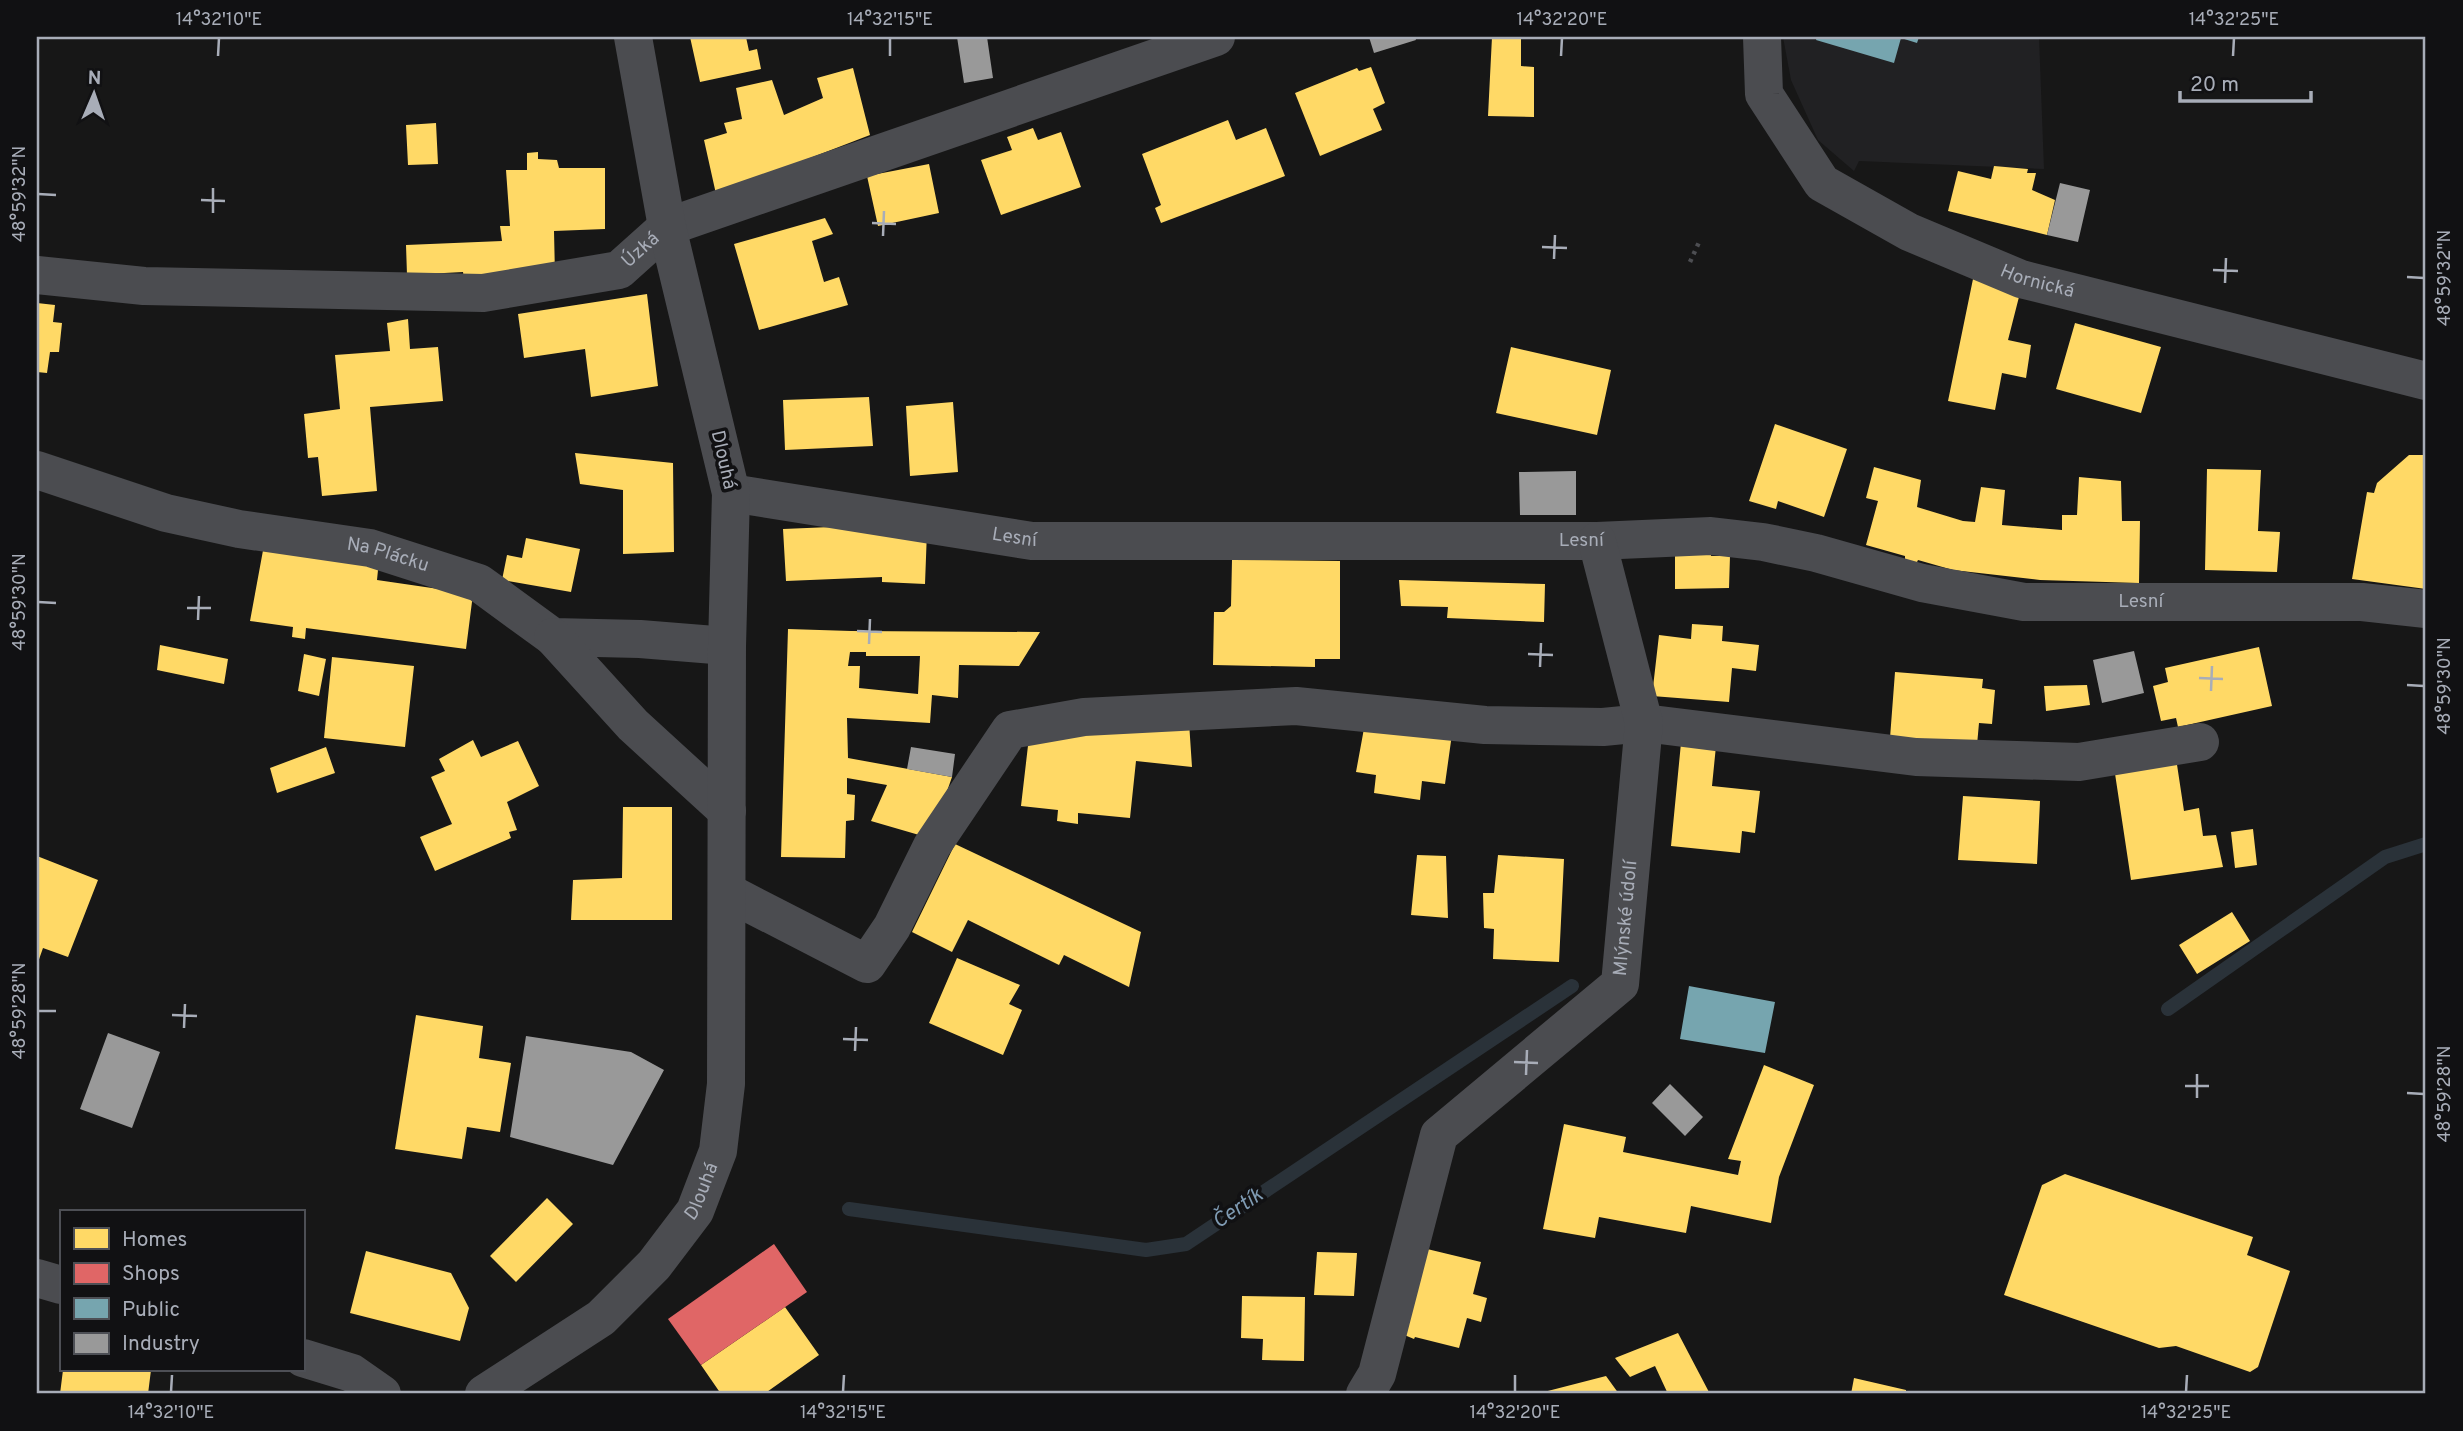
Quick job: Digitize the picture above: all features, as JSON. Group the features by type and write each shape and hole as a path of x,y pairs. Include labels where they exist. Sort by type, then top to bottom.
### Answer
{"street":[{"name":"Dlouhá","path":"484,1394 600,1318 654,1265 695,1211 718,1151 726,1084 727,646 731,493 667,227 633,37"},
{"name":"Úzká","path":"37,275 144,286 482,293 619,271 667,227 1216,37"},
{"name":"Hornická","path":"1762,37 1764,94 1822,183 1909,232 2021,279 2426,381"},
{"name":"Na Plácku","path":"37,470 166,513 239,529 370,548 479,583 553,637 633,725 727,811"},
{"name":"Lesní","path":"731,493 1032,541 1597,541 1712,536 1763,542 1816,553 1922,583 2024,602 2362,602 2426,609"},
{"name":"Mlýnské údolí","path":"1365,1394 1377,1374 1439,1135 1620,984 1644,723 1597,541"},
{"path":"553,637 640,639 727,646"},
{"path":"727,892 867,964 892,927 932,846 1010,730 1084,717 1296,706 1485,725 1603,727 1644,723 1916,757 2079,762 2200,742"},
{"path":"37,1278 60,1285"},
{"path":"304,1358 352,1373 382,1394"}],"path":[{"path":"1690,262 1700,240"}],"shaded area":[{"path":"1783,37 2039,37 2044,169 1859,161 1854,171 1818,140 1791,80"}],"building: Homes":[{"path":"690,37 746,37 749,51 757,49 761,69 700,82"},
{"path":"1492,37 1521,37 1521,66 1534,67 1534,117 1488,116"},
{"path":"1371,67 1385,103 1373,109 1382,130 1320,156 1295,93 1357,68 1359,71"},
{"path":"853,68 870,135 716,194 704,140 727,133 724,123 742,119 736,88 772,80 784,115 823,98 817,78"},
{"path":"1228,120 1236,140 1266,128 1285,176 1161,223 1155,208 1161,205 1142,154"},
{"path":"436,123 438,164 408,165 406,125"},
{"path":"1033,128 1038,140 1061,132 1081,187 1001,215 981,160 1012,150 1007,137"},
{"path":"538,152 538,159 557,160 559,168 605,168 605,229 554,231 555,275 464,279 463,272 407,275 406,245 502,241 500,226 510,226 506,170 527,170 527,153"},
{"path":"929,164 939,213 878,226 867,176"},
{"path":"1994,166 2028,169 2027,173 2036,173 2032,190 2055,200 2047,235 1948,211 1958,171 1991,179"},
{"path":"825,218 833,234 812,241 824,282 839,277 848,305 759,330 734,244"},
{"path":"1973,279 2021,289 2008,340 2031,345 2026,378 2002,373 1995,410 1948,401"},
{"path":"647,294 658,386 591,397 585,349 524,358 518,314"},
{"path":"37,303 55,305 53,322 62,323 59,352 50,352 47,373 37,372"},
{"path":"408,319 410,349 438,347 443,401 370,407 377,491 322,496 318,457 308,458 304,414 340,409 335,355 390,351 387,323"},
{"path":"2075,323 2161,347 2141,413 2056,389"},
{"path":"1511,347 1611,370 1597,435 1496,413"},
{"path":"869,397 873,446 785,450 783,400"},
{"path":"953,402 958,472 910,476 906,406"},
{"path":"1775,424 1847,449 1824,517 1778,501 1776,509 1749,501"},
{"path":"575,453 673,463 674,552 623,554 623,490 580,484"},
{"path":"2409,455 2426,455 2426,589 2352,579 2367,492 2374,493 2377,483"},
{"path":"1874,467 1921,480 1917,507 1975,522 1981,487 2005,490 2002,525 2062,530 2062,515 2077,515 2079,477 2121,481 2122,521 2140,521 2139,583 2040,580 1953,570 1918,560 1916,564 1905,561 1905,556 1866,545 1878,501 1866,498"},
{"path":"2207,469 2261,470 2258,531 2280,532 2277,572 2205,570"},
{"path":"879,525 927,531 925,584 882,582 882,577 786,581 783,529"},
{"path":"526,538 580,549 571,592 502,580 507,555 522,558"},
{"path":"264,545 379,560 377,580 473,594 466,649 306,628 305,639 292,637 293,627 250,621"},
{"path":"1711,552 1711,556 1730,556 1729,588 1675,589 1675,556"},
{"path":"1232,560 1340,561 1340,659 1315,659 1315,667 1213,665 1214,612 1224,612 1231,606"},
{"path":"1399,580 1545,584 1544,622 1447,618 1448,607 1401,606"},
{"path":"1692,624 1723,626 1722,641 1759,645 1756,671 1732,668 1729,702 1652,696 1659,635 1691,639"},
{"path":"788,629 1040,632 1019,666 959,665 958,698 932,695 930,723 847,718 848,758 952,777 939,814 926,837 871,821 887,785 847,778 847,794 855,795 854,820 846,821 845,858 781,857","holes":["850,652 866,652 866,656 920,656 918,694 859,688 860,666 848,666"]},
{"path":"160,645 228,659 224,684 157,670"},
{"path":"2259,647 2272,706 2178,727 2176,718 2161,721 2153,686 2168,682 2165,668"},
{"path":"304,654 326,659 319,696 298,691"},
{"path":"332,657 414,666 405,747 324,738"},
{"path":"1895,672 1983,679 1982,688 1995,690 1992,724 1979,723 1977,745 1890,738"},
{"path":"2087,685 2090,705 2046,711 2044,686"},
{"path":"1189,722 1192,767 1136,761 1130,818 1078,813 1078,824 1057,821 1058,810 1021,806 1029,737"},
{"path":"1365,723 1452,734 1445,784 1422,781 1420,800 1374,793 1376,775 1356,772"},
{"path":"473,740 481,757 518,741 539,786 507,802 517,830 509,832 511,838 435,871 420,837 452,824 431,777 445,771 439,759"},
{"path":"1681,743 1716,746 1712,786 1760,791 1755,833 1742,831 1740,853 1671,846"},
{"path":"326,747 335,773 277,793 270,768"},
{"path":"2176,758 2184,811 2199,808 2203,836 2216,835 2223,867 2131,880 2114,767"},
{"path":"1963,796 2040,801 2037,864 1958,860"},
{"path":"623,807 672,807 672,920 571,920 573,880 622,878"},
{"path":"2253,829 2257,865 2235,868 2231,832"},
{"path":"955,844 1141,932 1129,987 1064,955 1059,965 968,920 952,952 912,932"},
{"path":"1417,855 1446,856 1448,918 1411,915"},
{"path":"1498,855 1564,859 1559,962 1493,959 1494,929 1484,928 1483,893 1494,893"},
{"path":"37,856 98,880 68,957 43,948 37,965"},
{"path":"2232,912 2250,941 2197,974 2179,945"},
{"path":"957,958 1020,985 1009,1004 1022,1010 1003,1055 929,1023"},
{"path":"416,1015 483,1026 479,1058 511,1063 500,1132 467,1127 462,1159 395,1149"},
{"path":"1764,1065 1814,1085 1779,1177 1771,1223 1691,1206 1686,1233 1599,1217 1595,1238 1543,1229 1564,1124 1626,1137 1623,1152 1738,1175 1741,1161 1728,1159"},
{"path":"2065,1174 2253,1237 2247,1255 2290,1271 2258,1367 2250,1372 2176,1346 2159,1348 2004,1295 2042,1185"},
{"path":"547,1198 573,1224 516,1282 490,1256"},
{"path":"1423,1248 1481,1262 1473,1294 1487,1298 1481,1322 1467,1318 1459,1348 1402,1334"},
{"path":"366,1251 451,1273 469,1308 460,1341 350,1313"},
{"path":"1317,1252 1357,1253 1354,1296 1314,1295"},
{"path":"1242,1296 1305,1297 1304,1361 1262,1360 1263,1339 1241,1338"},
{"path":"785,1307 819,1355 764,1394 721,1394 701,1365"},
{"path":"1678,1333 1710,1394 1668,1394 1655,1366 1630,1377 1615,1358"},
{"path":"63,1372 151,1372 148,1394 60,1394"},
{"path":"1606,1376 1619,1394 1540,1394 1540,1393"},
{"path":"1854,1378 1906,1390 1906,1394 1851,1394"}],"building: Shops":[{"path":"774,1244 807,1292 701,1365 668,1319"}],"building: Public":[{"path":"1817,37 1919,37 1917,43 1901,38 1894,63 1816,40"},
{"path":"1689,986 1775,1002 1765,1053 1680,1039"}],"building: Industry":[{"path":"957,37 987,37 993,78 964,83"},
{"path":"1369,37 1415,37 1416,40 1374,53"},
{"path":"2060,183 2090,190 2078,242 2047,235"},
{"path":"1576,471 1576,515 1520,515 1519,472"},
{"path":"2134,651 2144,693 2102,703 2093,660"},
{"path":"911,747 955,754 952,777 907,769"},
{"path":"108,1033 160,1052 132,1128 80,1109"},
{"path":"526,1036 631,1052 664,1070 613,1165 510,1137"},
{"path":"1670,1084 1703,1117 1685,1136 1652,1103"}],"waterway":[{"path":"2168,1009 2385,857 2426,844"},
{"name":"Čertík","path":"849,1209 1146,1250 1186,1244 1572,986"}]}
